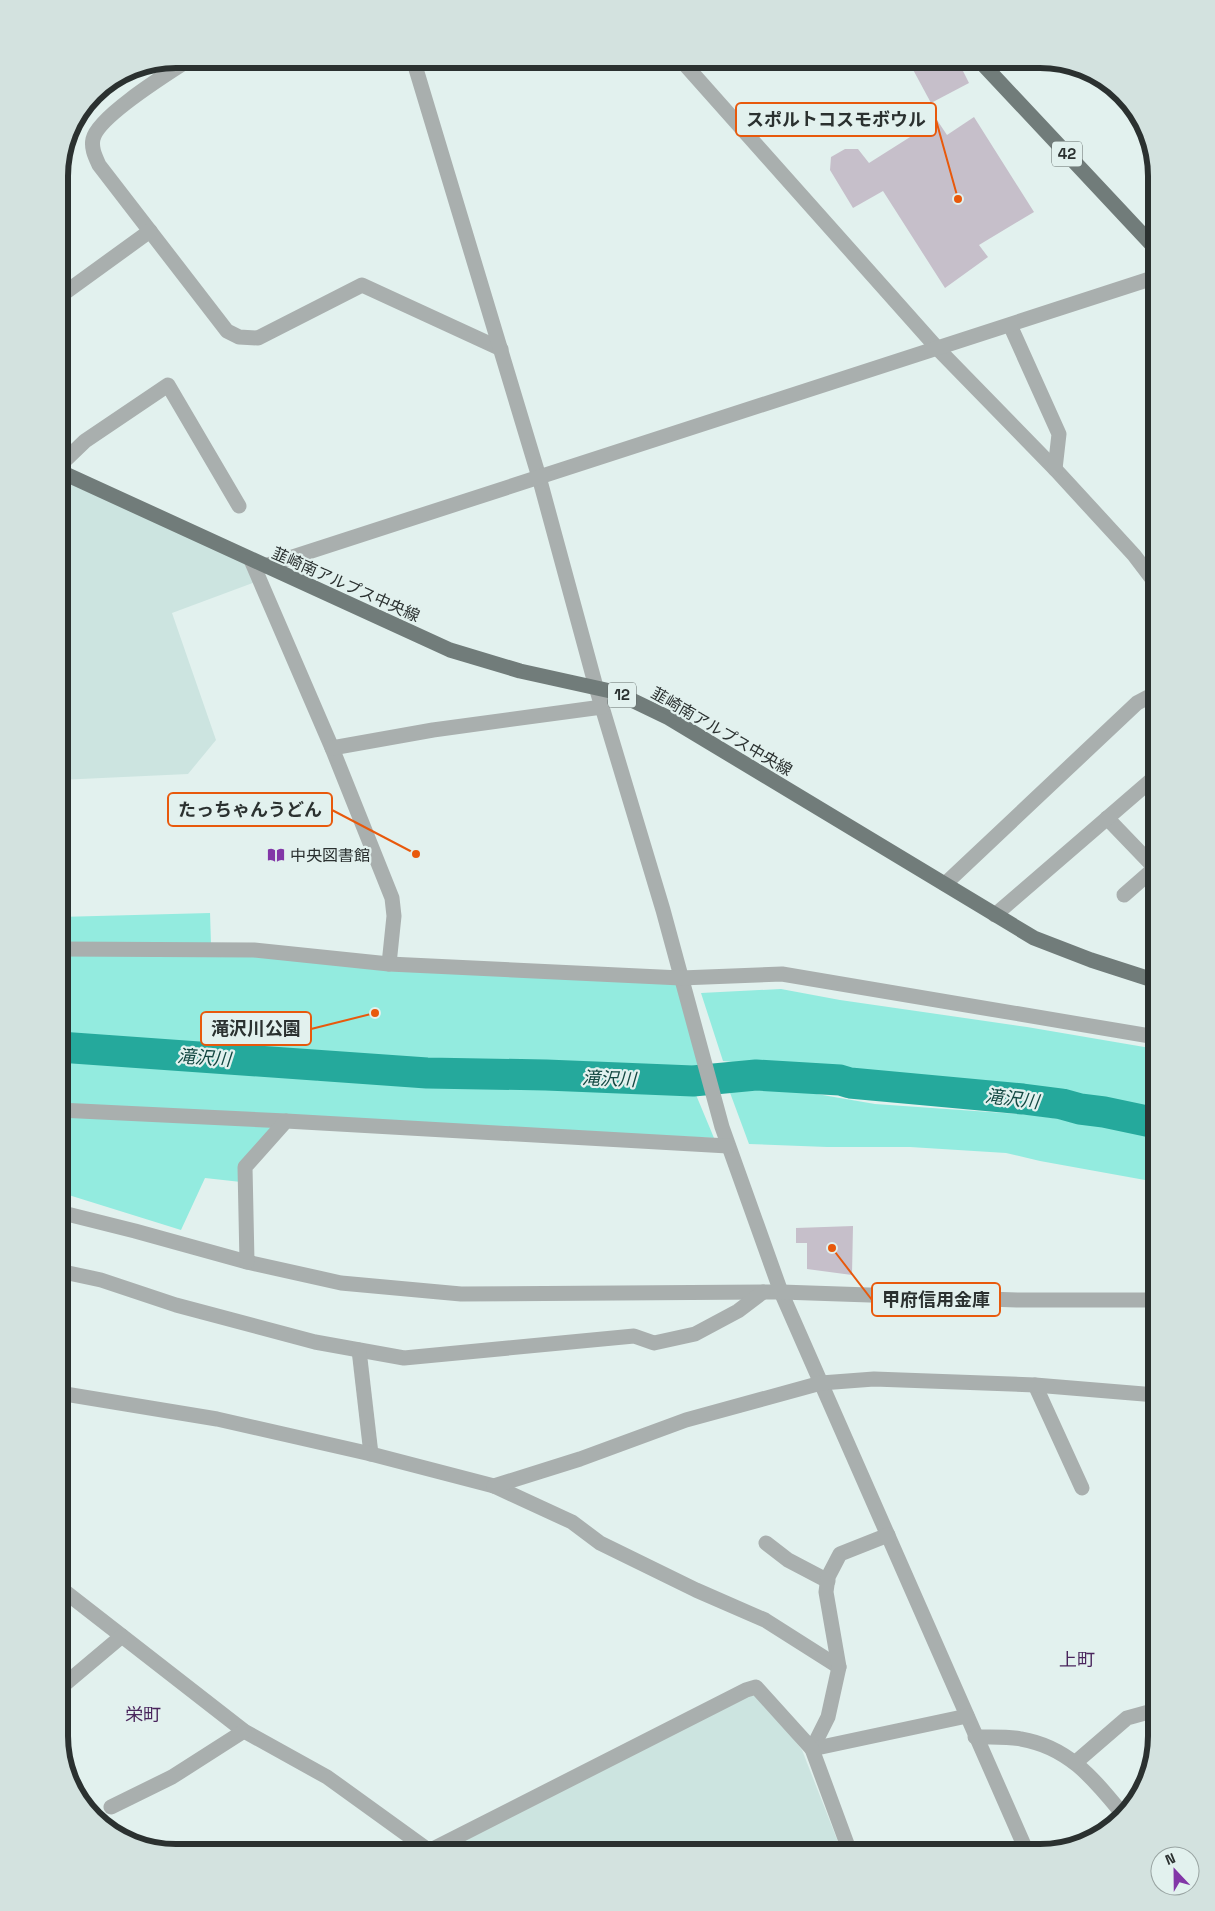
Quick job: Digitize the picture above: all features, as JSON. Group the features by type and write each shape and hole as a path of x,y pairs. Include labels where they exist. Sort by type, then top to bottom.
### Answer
{"main road":[{"name":"42","path":"986,68 1148,240"},
{"name":"韮崎南アルプス中央線","path":"68,476 450,650 520,672 615,692 668,718 1034,938 1090,960 1148,978"}],"street":[{"path":"176,68 146,88 105,121 93,137 93,151 98,165 228,331 239,337 258,338 362,285 501,349"},
{"path":"416,68 539,477 596,687 663,910 728,1146 781,1292 1023,1844"},
{"path":"688,68 938,350 1055,469 1134,555 1148,573"},
{"path":"68,290 150,231"},
{"path":"265,566 938,350 1148,280"},
{"path":"1010,325 1058,434 1055,469"},
{"path":"68,457 85,441 168,385 239,506"},
{"path":"250,560 332,748 392,898 394,916 389,964"},
{"path":"945,884 1138,704 1148,698"},
{"path":"332,748 433,730 602,707"},
{"path":"995,914 1148,783"},
{"path":"1107,818 1148,860"},
{"path":"1124,895 1148,875"},
{"path":"68,948 254,950 389,964 681,978 782,974 1148,1036"},
{"path":"68,1110 728,1146"},
{"path":"247,1262 245,1167 286,1121"},
{"path":"68,1214 247,1262 341,1283 462,1294 781,1292 1017,1300 1148,1300"},
{"path":"68,1273 100,1280 176,1305 305,1339 404,1358 634,1336 654,1343 695,1334 738,1310 763,1292"},
{"path":"359,1350 371,1454"},
{"path":"494,1486 580,1459 686,1420 821,1383 874,1379 1035,1385 1148,1394"},
{"path":"1035,1385 1082,1488"},
{"path":"68,1394 217,1419 371,1454 494,1486 572,1522 600,1543 696,1590 765,1620 839,1667"},
{"path":"812,1749 828,1717 839,1667 826,1592 828,1581 840,1554 888,1534"},
{"path":"766,1543 788,1560 828,1581"},
{"path":"68,1594 244,1731 327,1777 419,1843"},
{"path":"68,1681 122,1636"},
{"path":"445,1843 746,1690 756,1688 812,1749 847,1844"},
{"path":"1076,1762 1127,1718 1148,1712"},
{"path":"812,1749 967,1716"},
{"path":"111,1806 172,1777 244,1731"},
{"path":"975,1736 1022,1739 1048,1747 1076,1762 1094,1778 1119,1809"}],"shaded area":[{"path":"68,482 251,565 258,581 172,613 216,740 188,774 68,780"},
{"path":"210,913 211,945 68,944 68,917"},
{"path":"68,949 245,950 681,978 710,1083 546,1075 397,1071 68,1049"},
{"path":"781,989 840,1000 1027,1027 1148,1048 1148,1107 1059,1093 931,1077 802,1068 783,1062 772,1066 723,1061 701,993"},
{"path":"68,1058 315,1070 317,1081 338,1073 694,1090 714,1138 284,1118 241,1182 205,1178 181,1230 68,1195"},
{"path":"729,1090 799,1091 875,1104 1033,1115 1148,1134 1148,1181 1006,1153 910,1147 827,1147 749,1144"},
{"path":"749,1695 761,1697 802,1750 839,1844 456,1843"}],"building":[{"path":"912,68 962,68 969,83 931,103"},
{"path":"974,117 1034,212 979,245 988,257 945,288 883,191 853,208 830,170 831,157 845,149 858,149 869,163 937,120 947,135"},
{"path":"853,1226 852,1275 807,1269 807,1243 796,1243 796,1228"}],"waterway":[{"name":"滝沢川","path":"68,1048 427,1073 546,1075 693,1081 756,1075 840,1080 850,1083 1062,1104 1148,1121"}],"place":[{"name":"スポルトコスモボウル","path":"958,199"},
{"name":"たっちゃんうどん","path":"416,854"},
{"name":"中央図書館","path":"276,855"},
{"name":"滝沢川公園","path":"375,1013"},
{"name":"甲府信用金庫","path":"832,1248"}],"district":[{"name":"上町","path":"1077,1660"},
{"name":"栄町","path":"143,1715"}]}
